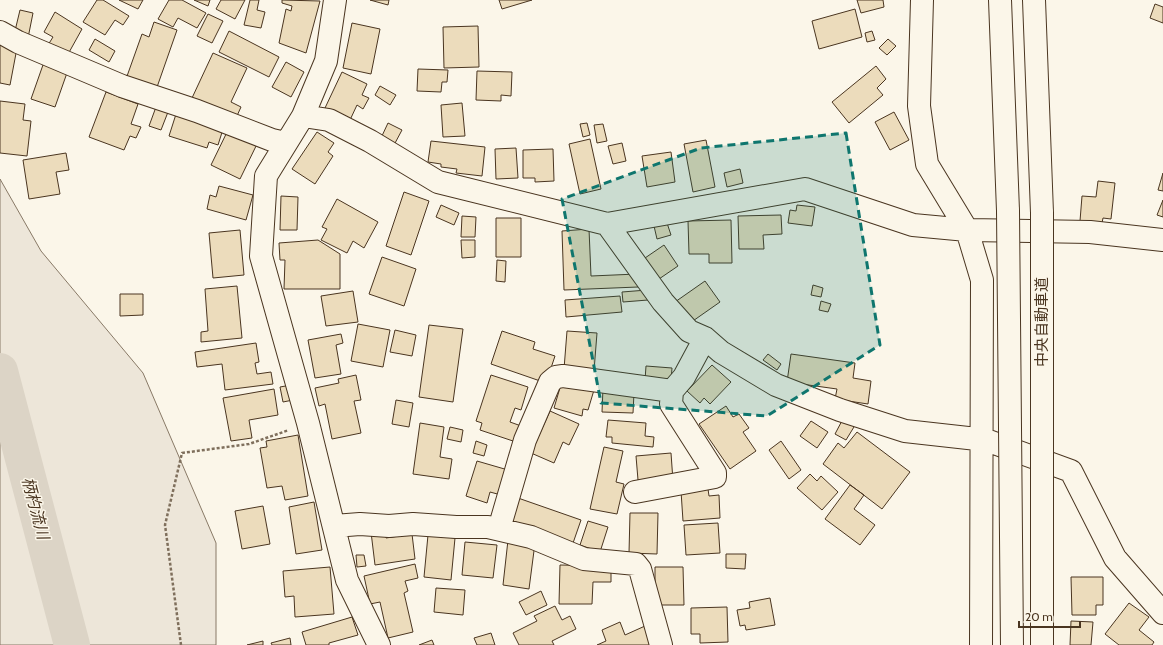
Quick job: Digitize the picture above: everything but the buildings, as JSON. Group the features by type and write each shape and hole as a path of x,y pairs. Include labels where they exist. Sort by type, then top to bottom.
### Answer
{"main road":[{"path":"335,0 326,61 303,116 266,176 261,256 308,423 347,580 379,645"},
{"path":"922,0 919,106 927,164 967,230 982,280 981,645"},
{"path":"1000,0 1008,211 1012,645"},
{"name":"中央自動車道","path":"1034,0 1042,213 1042,645"},
{"path":"0,32 18,42 122,86 197,111 272,140 285,143"},
{"path":"303,116 328,120 370,141 438,182 607,224 805,189 913,225 967,230 1090,232 1163,240"},
{"path":"607,224 663,302 688,331 705,338 722,352 776,385 840,410 905,431 981,439 1071,471 1115,558 1163,614"},
{"path":"636,492 715,477 715,473 671,404 672,391 684,377 705,338"},
{"path":"499,529 525,440 550,382 556,377 563,376 672,391"},
{"path":"334,526 360,524 389,526 413,524 488,527 530,537 584,559 636,564 640,569 661,645"}],"path":[{"path":"181,645 165,525 182,453 249,444 308,423"}],"highlighted area":[{"path":"846,133 880,345 767,416 601,403 562,199 701,148"}],"shaded area":[{"path":"0,179 41,251 143,373 216,543 216,645 0,645"}],"waterway":[{"name":"柄杓流川","path":"0,371 72,645"}]}
